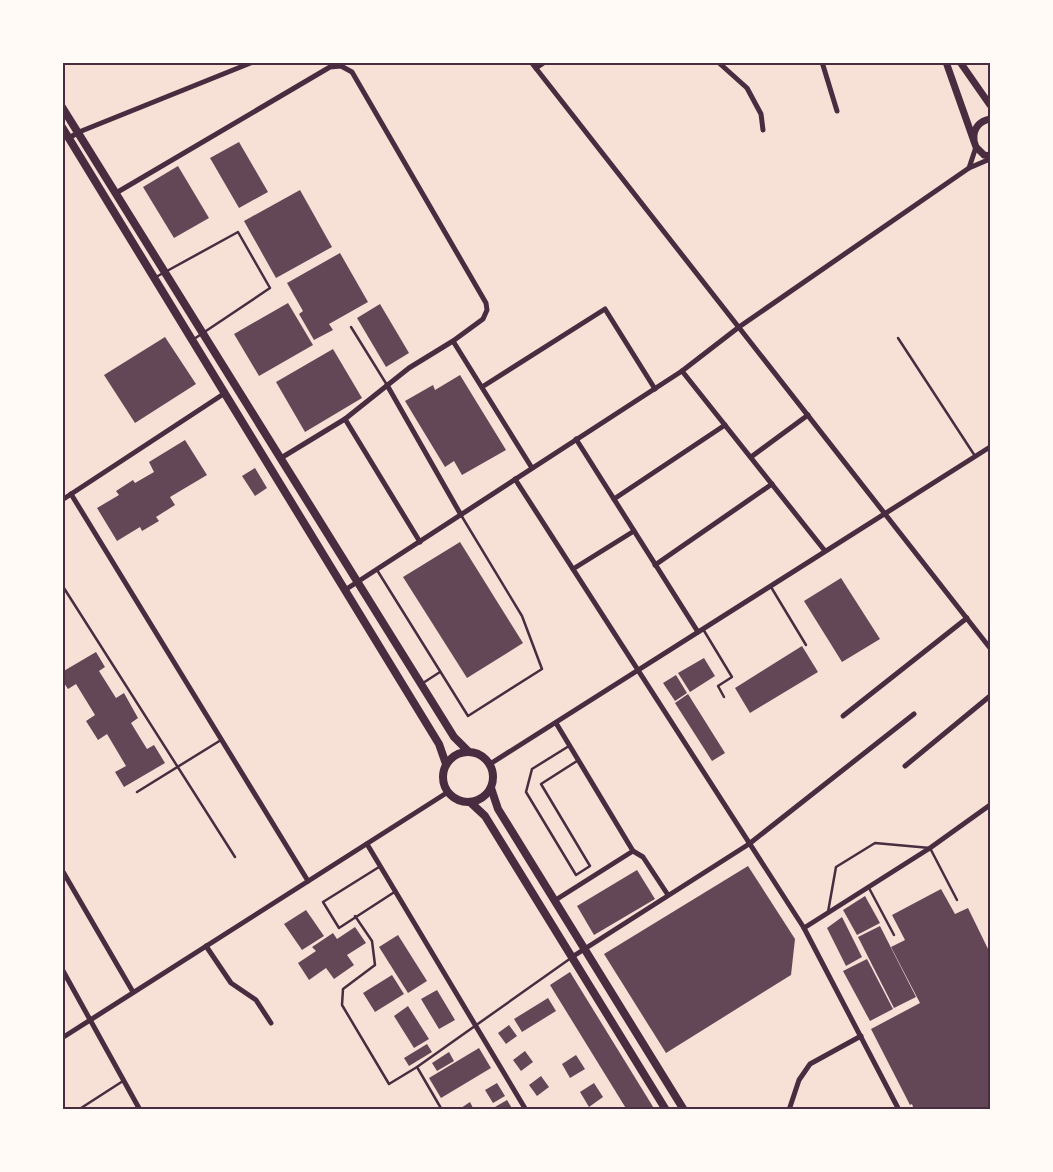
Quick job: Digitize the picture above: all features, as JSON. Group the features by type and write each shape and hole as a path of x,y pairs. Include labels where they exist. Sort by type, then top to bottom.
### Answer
{"main road":[{"path":"62,106 454,737 468,752"},
{"path":"62,127 439,744 446,764"},
{"path":"666,1110 485,816 470,802 454,798 448,792 443,776 446,764 454,756 468,752 482,755 490,764 493,772 491,788 498,809 684,1110"},
{"path":"470,802 486,795 491,788"}],"street":[{"path":"69,138 79,132 253,62"},
{"path":"531,62 990,648"},
{"path":"536,68 544,62"},
{"path":"718,62 747,88 761,114 763,130"},
{"path":"822,62 837,111"},
{"path":"946,62 975,144 984,155 990,157"},
{"path":"960,62 990,106"},
{"path":"116,193 330,67 341,66 352,72 486,303 487,310 483,319 453,341 409,368 345,419 282,458"},
{"path":"969,168 975,144 973,135 979,124 990,119"},
{"path":"345,590 682,371 739,327 969,168 990,157"},
{"path":"482,387 605,309 655,389"},
{"path":"453,341 532,468"},
{"path":"682,371 824,551"},
{"path":"387,385 461,515"},
{"path":"62,500 225,393"},
{"path":"751,458 808,415"},
{"path":"345,419 420,542"},
{"path":"614,499 725,425"},
{"path":"576,439 655,565 700,630"},
{"path":"490,764 990,447"},
{"path":"515,479 640,669 749,844 804,928 899,1110"},
{"path":"655,565 772,484"},
{"path":"71,494 308,881"},
{"path":"574,569 634,531"},
{"path":"843,716 967,618"},
{"path":"984,640 990,635"},
{"path":"905,766 990,696"},
{"path":"572,958 749,844 914,714"},
{"path":"556,723 633,851 643,857 668,895"},
{"path":"62,1038 448,792"},
{"path":"804,928 930,848 990,805"},
{"path":"366,844 381,866 526,1110"},
{"path":"554,901 633,851"},
{"path":"62,870 133,992"},
{"path":"206,946 231,983 256,1000 271,1022"},
{"path":"62,969 140,1110"},
{"path":"788,1110 799,1080 810,1064 861,1036"}],"lane":[{"path":"155,278 238,232 270,288 192,340"},
{"path":"351,327 387,385"},
{"path":"898,338 975,456"},
{"path":"376,570 468,716 542,669 522,616 461,515"},
{"path":"62,586 234,857"},
{"path":"770,586 806,645"},
{"path":"700,630 732,677 718,686 724,697"},
{"path":"421,684 440,672"},
{"path":"137,792 221,740"},
{"path":"570,746 532,769 526,792 576,875 590,866 541,784 578,760"},
{"path":"828,913 836,867 875,842 930,848 957,900"},
{"path":"381,866 323,902 339,928 396,891"},
{"path":"869,886 894,935"},
{"path":"356,916 372,941 375,965 343,989 342,1005 389,1084 476,1026 572,958"},
{"path":"417,1066 442,1110"},
{"path":"78,1110 124,1080"}],"building":[{"path":"239,142 268,192 239,208 210,158"},
{"path":"178,166 209,218 174,238 143,187"},
{"path":"300,190 332,247 276,278 244,221"},
{"path":"340,253 368,302 329,324 333,330 314,340 299,314 303,311 287,283"},
{"path":"288,303 313,345 259,376 234,334"},
{"path":"380,304 409,353 386,367 357,318"},
{"path":"165,337 196,384 135,423 104,375"},
{"path":"333,349 362,398 305,432 276,382"},
{"path":"460,375 506,450 462,475 454,461 445,467 405,401 433,385 435,390"},
{"path":"185,440 207,475 170,497 175,505 156,517 159,521 142,531 140,527 117,541 97,508 119,495 116,491 133,480 135,483 154,472 149,462"},
{"path":"255,468 267,488 255,496 242,476"},
{"path":"460,542 523,643 467,678 403,577"},
{"path":"841,578 880,639 842,662 804,601"},
{"path":"802,646 818,672 750,713 735,688"},
{"path":"96,652 105,667 99,671 116,698 124,693 138,718 131,723 147,749 154,745 165,763 124,787 115,772 126,766 107,734 98,740 86,721 95,715 76,684 68,689 62,680 62,672"},
{"path":"704,658 715,676 690,692 678,673"},
{"path":"676,675 687,693 675,701 663,683"},
{"path":"688,694 725,753 712,761 675,703"},
{"path":"748,866 795,939 791,975 666,1053 604,954"},
{"path":"637,870 655,899 594,935 577,906"},
{"path":"941,889 955,914 968,908 990,953 990,1110 914,1110 871,1029 920,1003 891,947 905,940 892,915"},
{"path":"865,896 880,923 857,935 843,910"},
{"path":"306,910 324,936 302,950 284,924"},
{"path":"842,917 862,957 846,966 827,928"},
{"path":"880,926 916,997 894,1008 858,937"},
{"path":"355,927 366,943 347,955 354,965 334,979 326,968 309,980 298,963 316,951 312,947 333,933 337,939"},
{"path":"398,935 427,981 408,993 379,947"},
{"path":"867,959 893,1009 870,1021 843,971"},
{"path":"570,972 655,1110 627,1110 550,985"},
{"path":"392,975 404,994 375,1012 363,993"},
{"path":"437,990 455,1020 439,1029 421,999"},
{"path":"548,998 556,1011 522,1032 514,1019"},
{"path":"408,1006 429,1039 414,1048 394,1016"},
{"path":"509,1025 517,1036 506,1044 498,1033"},
{"path":"427,1044 432,1052 409,1066 404,1058"},
{"path":"479,1048 491,1068 441,1098 429,1078"},
{"path":"525,1051 533,1062 521,1071 513,1060"},
{"path":"449,1052 454,1061 437,1071 432,1063"},
{"path":"576,1055 585,1069 570,1078 562,1064"},
{"path":"541,1076 549,1087 537,1096 529,1085"},
{"path":"497,1083 505,1096 493,1103 485,1090"},
{"path":"594,1083 603,1097 589,1107 580,1092"},
{"path":"507,1100 513,1110 497,1110 495,1107"},
{"path":"470,1102 474,1110 458,1110"}]}
